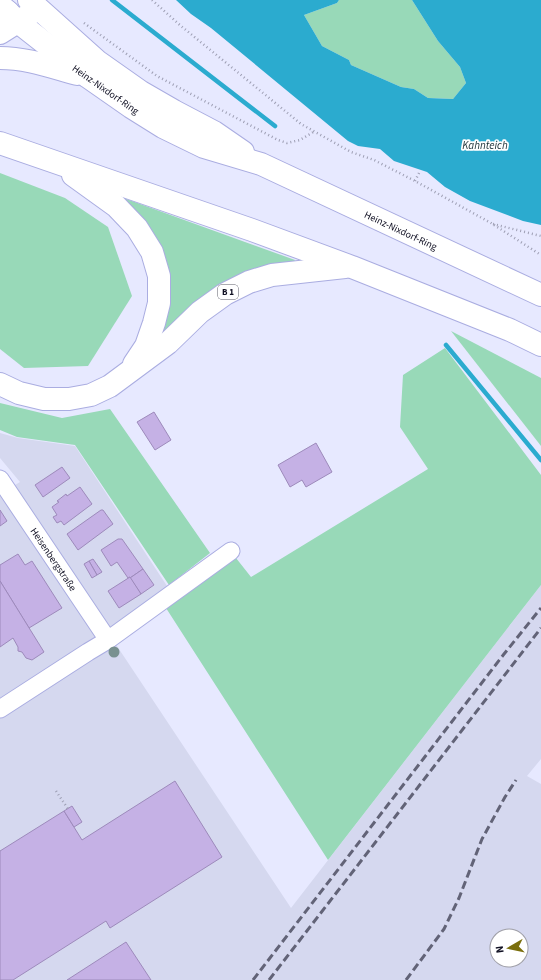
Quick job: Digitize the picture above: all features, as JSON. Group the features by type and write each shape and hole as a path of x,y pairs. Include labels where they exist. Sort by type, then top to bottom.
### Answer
{"main road":[{"name":"Heinz-Nixdorf-Ring","path":"19,11 88,77 150,119 204,147 261,164 541,295"},
{"name":"Heinz-Nixdorf-Ring","path":"19,11 97,61 141,92 214,132 261,164"},
{"path":"0,58 28,60 88,77"},
{"name":"B 1","path":"0,143 252,230 352,267 510,330 541,345"},
{"path":"0,384 19,393 44,399 69,399 91,395 110,386 128,372 146,346 154,323 159,303 159,276 152,252 137,228 116,206 56,162"},
{"name":"B 1","path":"128,372 168,343 225,294 249,282 272,275 352,267"}],"street":[{"name":"Heisenbergstraße","path":"0,479 108,640"},
{"path":"0,709 108,640 230,551"}],"path":[{"path":"152,0 181,26 301,124 351,152 374,160 415,181 491,223 541,254"},
{"path":"81,20 157,76 278,140 287,143 300,140 315,131"},
{"path":"415,181 420,171"},
{"path":"491,223 541,236"},
{"path":"56,791 68,809"}],"shaded area":[{"path":"0,433 18,438 75,446 169,589 109,634 291,908 541,585 541,759 527,776 541,784 541,980 0,980 0,494 20,482 0,458"}],"green space":[{"path":"339,0 412,0 438,41 460,67 466,83 453,99 428,98 414,89 401,87 351,65 349,60 322,46 304,15 337,3"},
{"path":"0,173 65,198 108,227 132,296 88,366 24,368 0,349"},
{"path":"96,188 295,260 293,263 152,348 165,285"},
{"path":"451,331 541,378 541,446"},
{"path":"445,348 541,475 541,585 328,860 166,608 236,558 251,577 428,469 400,427 403,375"},
{"path":"0,403 62,418 110,409 210,553 169,585 75,445 17,437 0,430"}],"water":[{"name":"Kahnteich","path":"176,0 339,0 337,3 304,15 322,46 349,60 351,65 401,87 414,89 428,98 453,99 466,83 460,67 438,41 412,0 541,0 541,225 523,221 470,201 445,187 427,172 394,161 380,149 358,146 348,141 211,28 191,14"}],"building":[{"path":"154,412 171,440 155,450 137,422"},
{"path":"316,443 332,472 306,487 302,480 290,487 278,465"},
{"path":"62,467 70,478 43,497 35,485"},
{"path":"80,487 92,504 64,525 61,521 57,523 53,517 57,515 52,507 66,494 67,496"},
{"path":"0,510 7,521 0,526"},
{"path":"103,510 113,524 78,550 67,534"},
{"path":"118,539 122,539 143,569 130,578 128,578 117,562 111,566 101,550"},
{"path":"18,554 25,565 32,561 62,608 29,628 0,581 0,565"},
{"path":"93,559 102,572 97,575 89,561"},
{"path":"89,561 97,575 92,578 84,564"},
{"path":"143,569 154,585 141,594 130,578"},
{"path":"130,577 141,594 119,608 108,591"},
{"path":"0,581 44,652 32,660 26,658 22,652 18,651 18,647 13,638 0,647"},
{"path":"175,781 222,857 110,928 106,921 13,980 0,980 0,851 64,811 82,840"},
{"path":"72,806 82,822 74,827 64,811"},
{"path":"126,942 151,980 67,980"}],"waterway":[{"path":"112,0 275,126"},
{"path":"446,345 541,460"}],"railway":[{"path":"253,980 541,608"},
{"path":"269,980 541,628"},
{"path":"406,980 444,929 459,898 482,839 516,780"}]}
